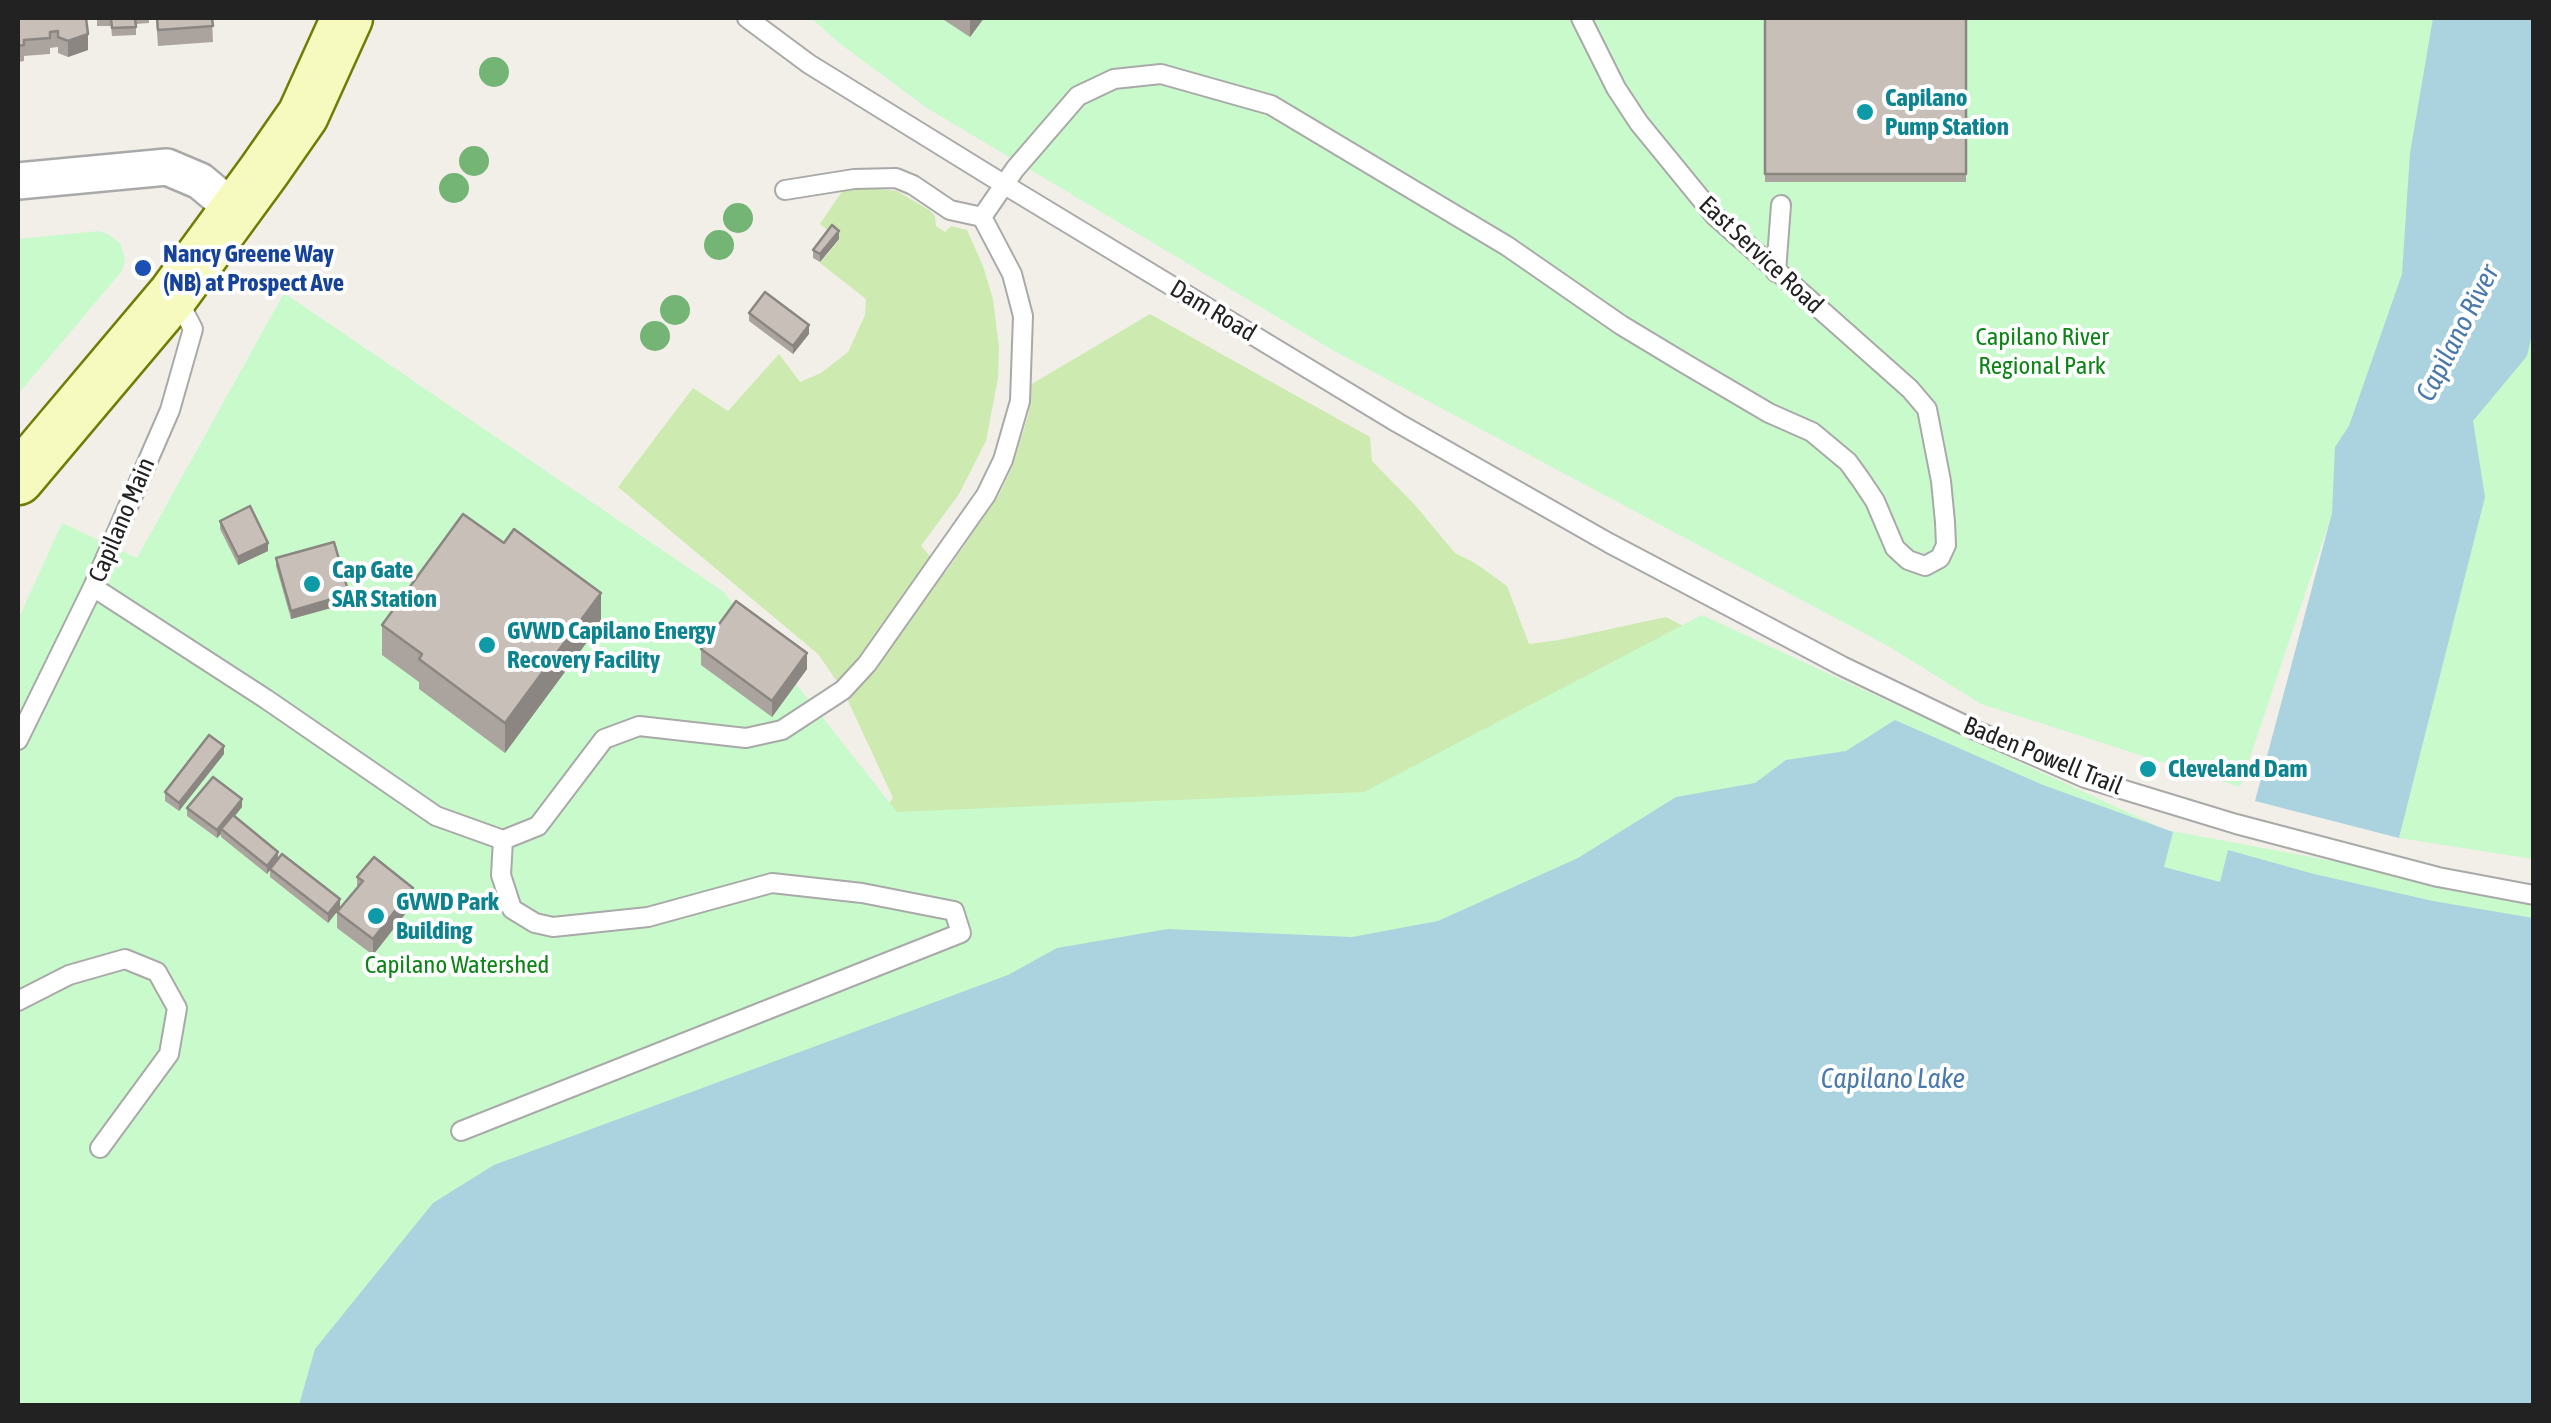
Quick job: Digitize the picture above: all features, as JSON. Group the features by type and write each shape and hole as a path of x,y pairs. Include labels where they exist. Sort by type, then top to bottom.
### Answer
{"street":[{"path":"18,480 174,294 250,191 303,115 347,18"},
{"path":"18,181 167,167 200,181 250,191"}],"lane":[{"name":"Dam Road","path":"747,18 809,64 1005,186 1398,423 1690,586"},
{"name":"East Service Road","path":"1005,186 1042,133 1078,96 1114,79 1161,74 1270,106 1507,246 1621,326 1684,364 1769,413 1812,432 1848,462 1861,480 1875,501 1895,548 1908,560 1925,566 1940,558 1946,545 1941,481 1927,409 1910,389 1715,216 1664,156 1616,88 1581,18"},
{"path":"93,588 436,816 502,840 538,826 604,739 639,726 746,738 782,730 843,690 867,664 986,495 1013,432 1024,360 1023,316 1012,274 982,217 950,210 896,178 854,179 784,190"},
{"path":"982,217 1005,186"},
{"path":"1776,272 1781,205"},
{"name":"Capilano Main","path":"18,740 93,588 170,410 193,329 174,294"},
{"name":"Baden Powell Trail","path":"1690,586 1858,674 2085,778 2236,824 2438,877 2534,896"},
{"path":"461,1131 962,934 954,911 862,893 772,883 648,917 552,927 512,908 501,875 502,840"},
{"path":"18,1002 69,975 125,959 157,972 164,984 177,1008 169,1054 100,1148"}],"green space":[{"name":"Capilano River Regional Park","path":"811,18 2533,18 2533,859 2399,838 2471,548 2332,514 2240,787 1981,704 1888,646 1334,351 927,108"},
{"path":"860,187 897,191 929,210 935,216 936,226 945,232 951,226 967,230 993,299 998,378 986,441 959,494 921,546 945,573 999,495 1013,465 1029,412 1030,385 1150,314 1370,437 1372,461 1455,553 1507,586 1529,644 1666,617 1749,660 1666,766 852,851 893,798 843,690 818,654 618,487 693,388 728,411 779,354 800,382 821,373 848,352 865,315 866,299 820,263 839,240 820,224 843,190"},
{"path":"99,231 121,245 125,260 122,271 18,394 18,239"},
{"name":"Capilano Watershed","path":"284,293 724,592 897,812 1364,792 1702,615 2166,830 2533,898 2533,1405 18,1406 18,620 62,523 137,558"}],"water":[{"name":"Capilano River","path":"2433,18 2533,18 2534,326 2527,356 2473,421 2485,497 2399,838 2255,801 2332,513 2335,447 2349,426 2402,274 2410,153"},
{"name":"Capilano Lake","path":"1895,720 2043,785 2173,832 2164,867 2220,882 2228,850 2433,901 2533,918 2533,1405 299,1405 315,1349 433,1203 494,1165 1008,975 1057,948 1168,929 1352,937 1438,921 1578,858 1676,797 1755,783 1786,760 1846,751"}],"building":[{"path":"18,18 86,18 88,34 68,41 58,37 58,31 50,32 50,38 24,40 24,45 18,46"},
{"path":"111,18 135,18 136,27 112,28"},
{"path":"157,18 212,18 213,26 158,30"},
{"name":"Capilano Pump Station","path":"1765,18 1966,18 1966,174 1765,174"},
{"path":"832,225 839,231 820,254 813,250"},
{"path":"765,292 809,325 793,346 749,313"},
{"name":"Cap Gate SAR Station","path":"250,506 268,543 238,557 220,521"},
{"name":"GVWD Capilano Energy Recovery Facility","path":"463,514 504,543 514,529 601,593 505,723 419,659 422,654 382,625"},
{"name":"Cap Gate SAR Station","path":"334,542 349,594 291,611 276,558"},
{"path":"736,601 807,653 772,701 701,649"},
{"path":"209,735 224,746 179,803 165,792"},
{"path":"213,777 242,799 217,830 187,808"},
{"path":"233,815 278,852 267,866 221,829"},
{"name":"GVWD Park Building","path":"282,854 340,899 328,914 270,869"},
{"name":"GVWD Park Building","path":"374,857 413,888 373,939 337,912 363,881 357,877"}],"place":[{"name":"Capilano Pump Station","path":"1865,112"},
{"name":"Nancy Greene Way (NB) at Prospect Ave","path":"143,268"},
{"name":"Cap Gate SAR Station","path":"312,584"},
{"name":"GVWD Capilano Energy Recovery Facility","path":"487,645"},
{"name":"Cleveland Dam","path":"2148,769"},
{"name":"GVWD Park Building","path":"376,916"}]}
